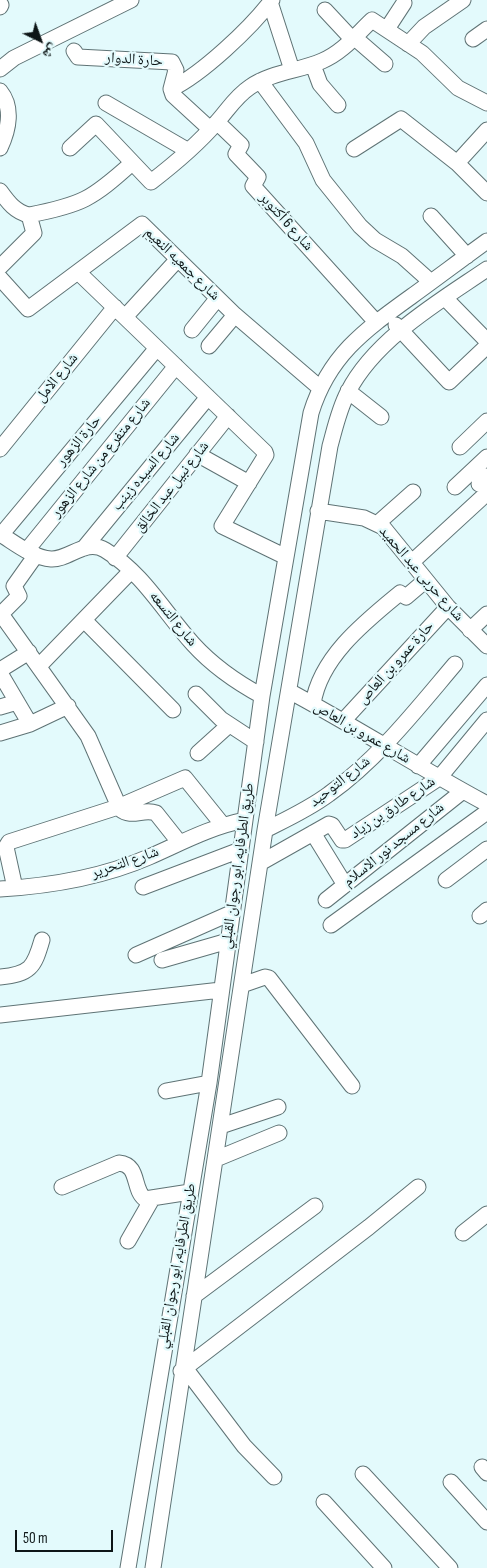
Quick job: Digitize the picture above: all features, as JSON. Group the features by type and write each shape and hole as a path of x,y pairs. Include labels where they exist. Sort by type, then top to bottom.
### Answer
{"street":[{"path":"0,69 14,58 131,0"},
{"path":"408,44 421,29 463,0"},
{"path":"271,1 292,70"},
{"path":"172,89 190,77 248,28 271,1"},
{"path":"387,29 404,3"},
{"path":"325,10 354,39 384,64"},
{"path":"70,148 96,124 150,183 214,126 240,94 260,81 313,65 334,55 354,39 372,20 429,59 458,88 487,104"},
{"path":"473,39 487,29"},
{"name":"حارة الدوار","path":"74,51 78,57 172,62 176,70 172,89 174,96 214,126"},
{"path":"313,65 320,84 338,105"},
{"path":"260,81 306,142 323,180 360,226 375,240 402,256 431,282"},
{"path":"0,91 7,100 9,109 0,148"},
{"path":"106,103 187,150"},
{"path":"354,149 401,118 457,164 487,193"},
{"name":"شارع 6 أكتوبر","path":"214,126 241,145 236,154 258,177 253,186 381,318"},
{"path":"457,164 487,130"},
{"path":"0,191 16,210 29,215 69,207 86,200 106,186 132,163"},
{"path":"0,267 34,233 29,215"},
{"path":"431,216 467,256"},
{"name":"شارع جمعيه النعيم","path":"0,278 28,309 79,273 142,224 235,316 320,388"},
{"name":"طريق الطرفايه, ابو رجوان القبلي","path":"128,1568 209,1083 262,696 308,425 320,388 338,358 350,344 381,318 487,241"},
{"name":"شارع الامل","path":"0,449 120,312 178,259"},
{"name":"طريق الطرفايه, ابو رجوان القبلي","path":"153,1568 265,830 330,446 348,392 374,355 445,298 487,269"},
{"path":"79,273 266,453 222,526 286,557"},
{"path":"445,298 487,341"},
{"path":"192,330 217,299"},
{"path":"209,346 235,316"},
{"path":"381,318 402,331 449,382 487,346"},
{"name":"حارة الزهور","path":"1,534 157,348"},
{"name":"شارع متفرع من شارع الزهور","path":"29,652 1,612 18,596 14,586 31,552 176,366"},
{"path":"348,392 380,417"},
{"name":"شارع السيده زينب","path":"84,548 208,397"},
{"name":"شارع نبيل عبد الخالق","path":"115,558 228,416"},
{"path":"460,447 487,421"},
{"path":"197,454 249,483"},
{"path":"455,487 487,457"},
{"path":"412,562 484,484"},
{"path":"378,523 414,492"},
{"name":"شارع حربى عبد الحميد","path":"318,511 364,518 378,523 388,531 448,607 487,646"},
{"path":"1,534 47,559 60,559 84,548"},
{"name":"شارع التسعه","path":"84,548 100,547 131,571 150,590 204,656 232,678 262,696"},
{"path":"39,666 131,571"},
{"path":"313,704 315,691 322,675 358,628 400,593 406,598 426,580"},
{"name":"حارة عمرو بن العاص","path":"344,720 448,607"},
{"path":"470,630 487,614"},
{"path":"84,620 173,710"},
{"path":"30,724 0,672 29,652 68,706 95,750 118,807 130,814 148,811 156,812 179,842"},
{"name":"شارع التوحيد","path":"265,830 329,794 385,745 455,664"},
{"path":"418,766 487,686"},
{"name":"شارع عمرو بن العاص","path":"289,691 344,720 418,766 486,803"},
{"path":"196,694 229,725 256,742"},
{"path":"0,707 16,702"},
{"path":"0,733 30,724 68,706"},
{"name":"شارع طارق بن زياد","path":"260,863 331,824 342,840 345,840 439,778 487,720"},
{"path":"198,753 229,725"},
{"path":"7,888 6,847 9,842 118,807 186,778 222,824"},
{"name":"شارع مسجد نور الاسلام","path":"326,900 462,791"},
{"path":"331,926 486,803"},
{"name":"شارع التحرير","path":"7,888 72,880 112,870 148,857 222,824 245,820"},
{"path":"313,833 345,885"},
{"path":"446,880 487,849"},
{"path":"143,887 240,850"},
{"path":"136,955 232,913"},
{"path":"0,976 27,971 37,958 42,940"},
{"path":"162,960 228,941"},
{"path":"242,985 265,977 269,978 352,1086"},
{"path":"0,1015 221,990"},
{"path":"166,1091 209,1083"},
{"path":"221,1126 278,1107"},
{"path":"216,1159 279,1133"},
{"path":"62,1186 115,1163 123,1163 132,1170 140,1194 145,1199 190,1192"},
{"path":"274,1477 244,1446 183,1370 369,1228 418,1186"},
{"path":"128,1241 152,1199"},
{"path":"194,1296 315,1206"},
{"path":"463,1234 487,1214"},
{"path":"363,1474 450,1568"},
{"path":"451,1482 487,1522"},
{"path":"324,1502 384,1568"}]}
